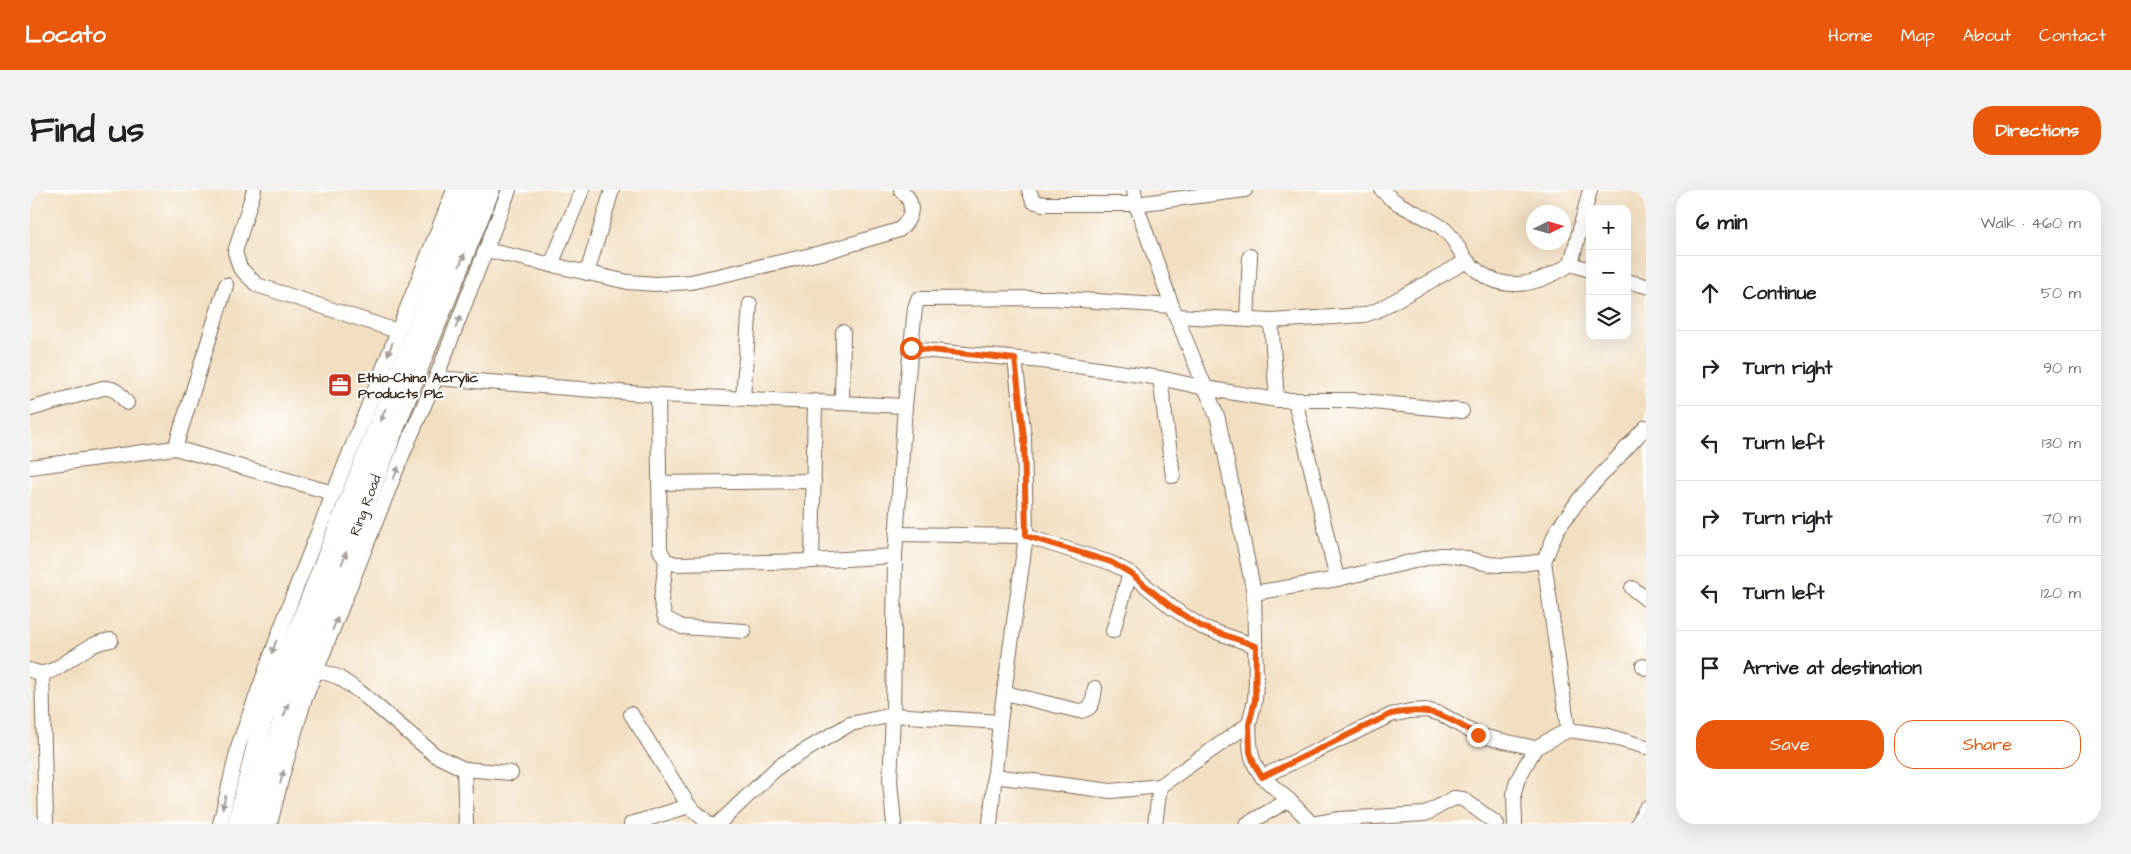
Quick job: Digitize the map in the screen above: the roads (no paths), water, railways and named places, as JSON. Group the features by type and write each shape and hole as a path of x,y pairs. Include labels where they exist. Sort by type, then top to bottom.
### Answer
{"highway":[{"name":"Ring Road","path":"237,824 264,719 471,190"},
{"name":"Ring Road","path":"254,824 284,715 396,424 490,190"}],"street":[{"path":"254,190 236,252 240,268 257,285 397,331"},
{"path":"220,824 239,744 333,493 454,190"},
{"path":"270,824 304,701 404,451 436,378 509,190"},
{"path":"551,265 582,190"},
{"path":"587,273 612,190"},
{"path":"486,250 628,282 656,284 691,282 825,252 899,230 908,222 911,214 907,195 901,190"},
{"path":"1029,190 1033,201 1037,204 1244,190"},
{"path":"1382,190 1396,203 1441,226 1450,234 1467,262 1486,278 1500,283 1514,284 1530,283 1550,278 1571,264 1590,190"},
{"path":"1135,197 1174,311 1218,419 1254,593 1256,646 1255,700 1249,724 1250,752 1254,764 1262,777 1290,800 1312,824 1340,819 1425,814 1458,797 1497,824"},
{"path":"1247,320 1250,256"},
{"path":"894,824 890,782 893,715 895,556 905,406 915,308 919,298 1051,298 1247,320 1271,321 1364,315 1376,311 1467,262"},
{"path":"1571,264 1586,269"},
{"path":"1631,281 1646,286"},
{"path":"175,448 226,285"},
{"path":"742,398 750,304"},
{"path":"1271,321 1277,400"},
{"path":"842,402 843,332"},
{"path":"911,348 1042,361 1160,378 1205,388 1277,400 1353,400 1462,411"},
{"path":"990,824 1000,722 1026,536 1024,438 1015,359"},
{"path":"436,378 658,395 905,406"},
{"path":"1160,378 1173,476"},
{"path":"30,409 103,388 110,388 118,392 127,403"},
{"path":"658,395 660,550 666,560 676,564 812,561 895,556"},
{"path":"1295,400 1337,579"},
{"path":"812,561 815,401"},
{"path":"1568,730 1544,561 1557,530 1581,497 1646,427"},
{"path":"30,467 175,448 333,493"},
{"path":"659,483 814,481"},
{"path":"897,534 1026,536 1111,562 1130,573 1174,609 1202,627 1256,646"},
{"path":"1254,593 1337,579 1440,555 1455,554 1490,564 1501,565 1544,561"},
{"path":"666,560 661,601 665,618 682,628 744,631"},
{"path":"1113,631 1130,573"},
{"path":"1632,588 1646,598"},
{"path":"46,824 36,671 63,663 90,645 100,641 111,640"},
{"path":"317,670 338,677 383,711 435,755 464,769 511,774"},
{"path":"1005,693 1079,711 1087,711 1092,707 1096,688"},
{"path":"1262,777 1391,714 1410,711 1426,710 1441,714 1478,735 1535,748"},
{"path":"631,714 689,806 709,824"},
{"path":"718,824 779,766 850,724 893,715 1000,722"},
{"path":"994,776 1111,791 1160,786 1249,724"},
{"path":"1515,824 1514,793 1517,781 1535,748 1568,730 1604,735 1646,747"},
{"path":"464,769 466,824"},
{"path":"1155,824 1160,786"},
{"path":"1247,824 1290,800"},
{"path":"631,824 689,806"},
{"path":"1638,824 1646,808"}],"place":[{"name":"Ethio-China Acrylic Products Plc","path":"340,385"}]}
